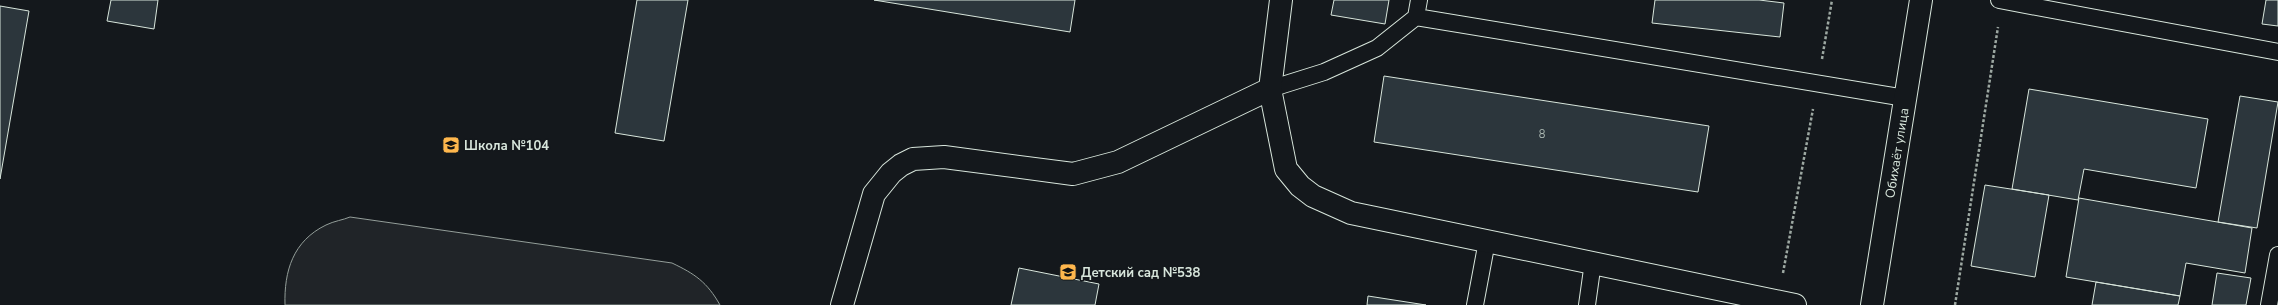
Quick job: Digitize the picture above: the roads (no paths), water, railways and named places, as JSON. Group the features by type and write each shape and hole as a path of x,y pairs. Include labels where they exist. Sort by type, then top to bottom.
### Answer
{"street":[{"path":"1281,0 1270,89 1286,169 1300,186 1313,196 1351,213 1786,303"},
{"name":"Обихаёт улица","path":"1872,305 1921,0"},
{"path":"842,305 874,194 891,173 901,165 913,159 944,157 1073,174 1118,162 1270,89"}],"lane":[{"path":"1270,89 1324,72 1377,48 1416,17 1419,0"},
{"path":"2000,0 2278,52"},
{"path":"1416,17 1905,98"},
{"path":"1475,305 1487,241"},
{"path":"2269,305 2278,256"},
{"path":"1587,305 1593,262"}],"place":[{"name":"Школа №104","path":"451,145"},
{"name":"Детский сад №538","path":"1068,272"}]}
